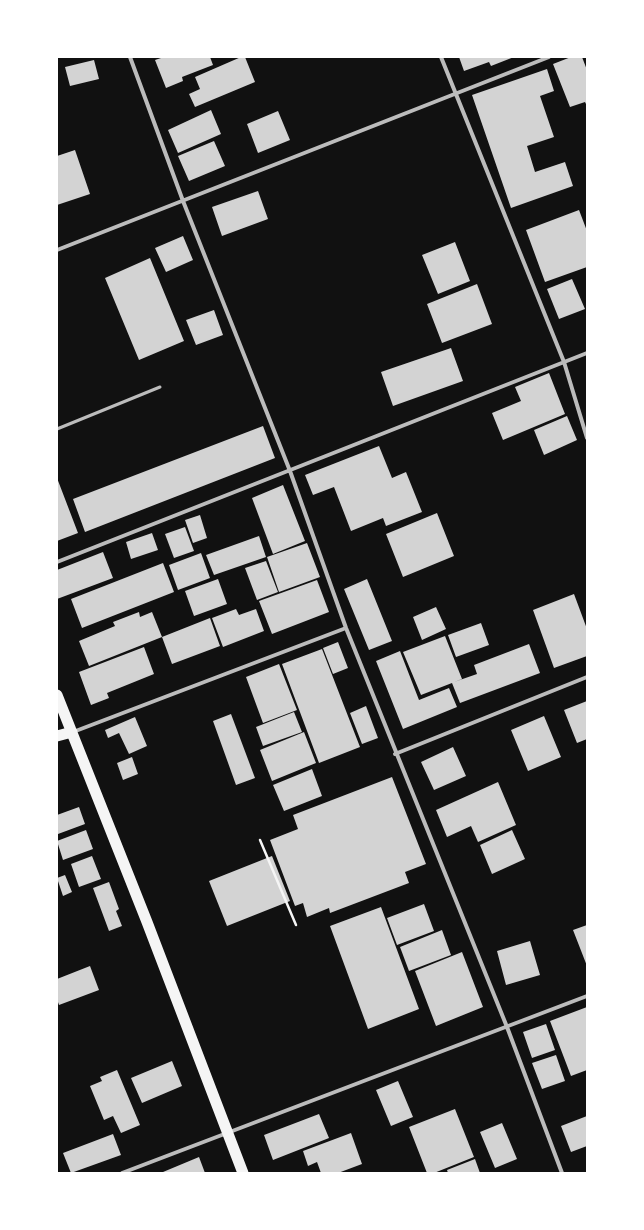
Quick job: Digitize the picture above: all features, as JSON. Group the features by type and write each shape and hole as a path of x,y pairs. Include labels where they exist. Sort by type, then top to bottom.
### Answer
{"highway":[{"path":"57,695 243,1173"},
{"path":"57,736 72,732"}],"street":[{"path":"130,57 183,201 290,471 346,628 395,754 507,1027 562,1173"},
{"path":"440,57 454,95 564,362 587,438"},
{"path":"57,250 549,57"},
{"path":"57,562 587,353"},
{"path":"72,732 346,628"},
{"path":"395,754 587,677"},
{"path":"122,1173 587,996"}],"lane":[{"path":"57,429 160,387"}],"path":[{"path":"260,840 296,925"}],"building":[{"path":"164,57 210,57 213,65 182,77 183,81 166,88 155,60"},
{"path":"241,57 245,57 255,82 195,107 189,94 200,89 195,77"},
{"path":"459,57 514,57 491,66 489,62 464,71"},
{"path":"571,57 582,57 587,70 587,106 585,102 570,107 553,64"},
{"path":"94,60 99,79 70,86 65,67"},
{"path":"547,69 554,91 540,96 554,137 527,146 535,172 565,162 573,186 511,208 472,95"},
{"path":"211,110 221,134 178,153 168,130"},
{"path":"278,111 290,140 258,153 247,124"},
{"path":"214,141 225,166 189,181 178,156"},
{"path":"75,150 90,194 57,205 57,156"},
{"path":"258,191 268,219 222,236 212,207"},
{"path":"579,210 587,231 587,267 545,282 526,230"},
{"path":"183,236 193,260 166,272 155,248"},
{"path":"455,242 470,281 438,294 422,255"},
{"path":"150,258 184,341 139,360 105,278"},
{"path":"572,279 585,309 559,319 547,289"},
{"path":"477,284 492,324 442,343 427,304"},
{"path":"214,310 223,335 196,345 186,320"},
{"path":"451,348 463,381 393,406 381,372"},
{"path":"549,373 565,414 503,440 492,413 521,401 515,387"},
{"path":"567,416 577,440 544,455 534,430"},
{"path":"263,426 275,458 85,532 73,499"},
{"path":"379,446 392,478 406,472 422,512 386,526 383,518 351,531 334,487 313,495 305,475"},
{"path":"57,478 78,533 57,541"},
{"path":"283,485 305,541 273,554 252,498"},
{"path":"437,513 454,556 403,577 386,534"},
{"path":"200,515 207,538 193,543 185,520"},
{"path":"185,527 194,551 174,558 165,534"},
{"path":"152,533 158,550 131,559 126,542"},
{"path":"259,536 266,557 214,575 206,555"},
{"path":"307,543 320,577 279,592 267,557"},
{"path":"103,552 113,578 57,599 57,570"},
{"path":"201,553 210,578 178,590 169,565"},
{"path":"266,561 278,592 257,600 245,568"},
{"path":"163,563 174,592 82,628 71,599"},
{"path":"218,579 227,604 194,616 185,591"},
{"path":"367,579 392,641 369,650 344,589"},
{"path":"317,580 329,612 272,634 259,601"},
{"path":"574,594 587,629 587,656 554,668 533,610"},
{"path":"436,607 446,629 422,640 413,617"},
{"path":"236,609 239,615 256,609 264,631 223,647 212,618"},
{"path":"139,612 140,617 152,612 162,637 89,666 79,641 115,626 113,622"},
{"path":"210,618 220,646 172,664 162,637"},
{"path":"481,623 489,645 456,657 448,635"},
{"path":"445,636 462,679 454,682 477,674 474,665 529,644 540,673 460,703 452,683 421,695 403,652"},
{"path":"338,642 348,668 333,674 323,648"},
{"path":"144,647 154,674 107,693 109,698 91,705 79,672"},
{"path":"322,649 360,747 319,763 282,664"},
{"path":"400,651 419,700 449,688 457,707 403,729 376,661"},
{"path":"279,664 297,710 263,723 246,677"},
{"path":"587,701 587,739 577,743 564,710"},
{"path":"366,706 378,738 362,744 350,713"},
{"path":"294,712 302,732 263,746 256,727"},
{"path":"231,714 255,778 236,785 213,721"},
{"path":"544,716 561,757 528,771 511,730"},
{"path":"135,717 147,746 129,754 119,733 108,738 105,730"},
{"path":"304,732 316,763 272,781 260,750"},
{"path":"453,747 466,776 434,790 421,762"},
{"path":"132,757 138,774 123,780 117,763"},
{"path":"312,769 322,796 284,811 273,785"},
{"path":"392,777 426,864 405,872 409,883 330,913 329,908 307,917 303,903 295,906 270,840 298,829 293,815"},
{"path":"498,782 516,825 478,842 471,826 447,837 436,810"},
{"path":"79,807 85,824 58,834 57,815"},
{"path":"86,830 93,849 63,860 57,841"},
{"path":"512,830 525,859 492,874 480,845"},
{"path":"92,856 101,879 79,887 71,864"},
{"path":"272,856 290,901 227,926 209,881"},
{"path":"65,875 72,892 63,896 57,878"},
{"path":"109,882 119,909 116,911 122,926 109,931 93,888"},
{"path":"424,904 434,931 397,945 387,918"},
{"path":"381,907 419,1009 368,1029 330,926"},
{"path":"587,925 587,966 573,930"},
{"path":"442,930 451,955 409,971 400,947"},
{"path":"530,941 540,975 506,985 497,951"},
{"path":"462,952 483,1007 436,1026 415,971"},
{"path":"90,966 99,990 59,1005 57,999 57,979"},
{"path":"587,1007 587,1070 571,1076 550,1021"},
{"path":"546,1024 555,1050 532,1058 523,1032"},
{"path":"556,1055 565,1081 542,1089 532,1063"},
{"path":"172,1061 182,1086 142,1103 131,1078"},
{"path":"117,1070 140,1125 121,1133 113,1116 104,1120 90,1086 102,1081 100,1077"},
{"path":"398,1081 413,1117 391,1126 376,1090"},
{"path":"455,1109 474,1157 434,1173 427,1173 409,1127"},
{"path":"319,1114 329,1138 273,1160 264,1135"},
{"path":"587,1116 587,1146 571,1152 561,1126"},
{"path":"502,1123 517,1159 495,1168 480,1132"},
{"path":"351,1133 362,1164 338,1173 321,1173 317,1162 308,1166 303,1151"},
{"path":"113,1134 121,1155 71,1173 63,1153"},
{"path":"199,1157 205,1173 163,1173 163,1172"},
{"path":"475,1159 480,1173 448,1173 447,1170"}]}
